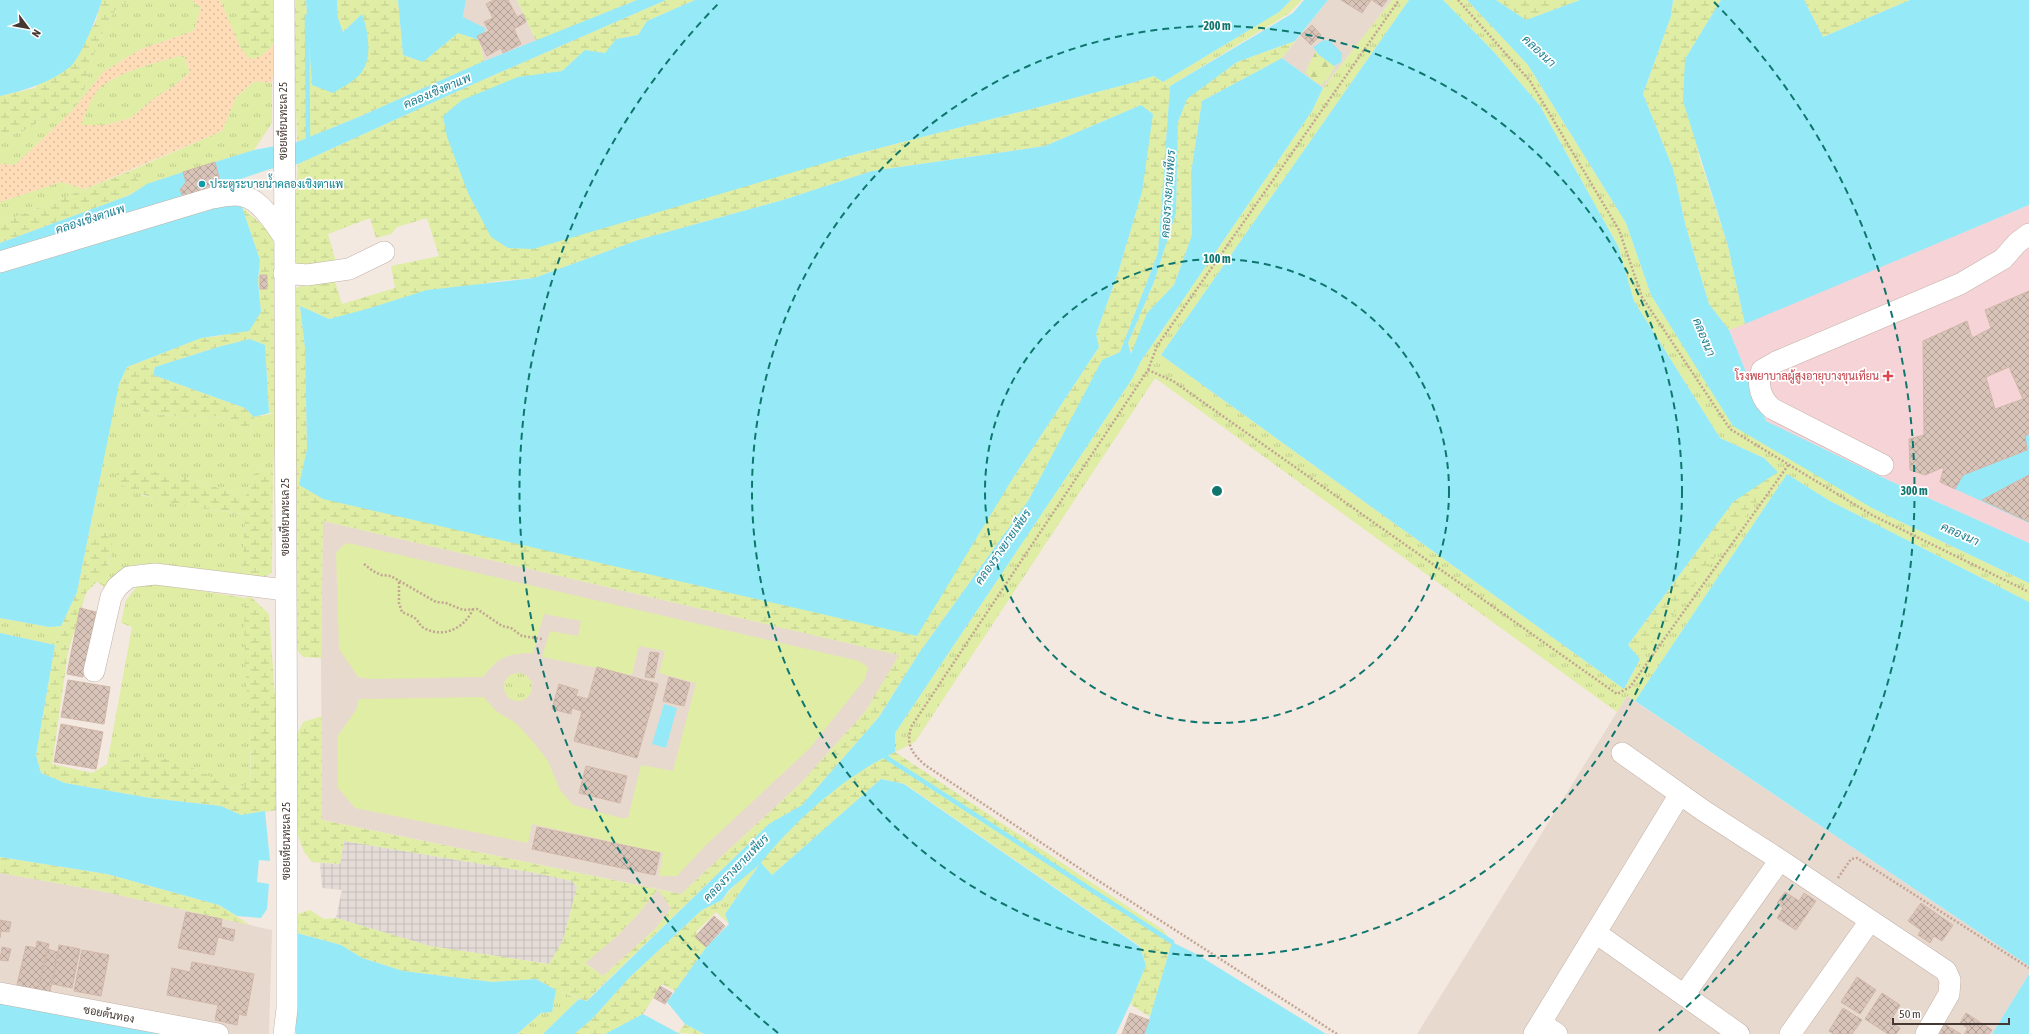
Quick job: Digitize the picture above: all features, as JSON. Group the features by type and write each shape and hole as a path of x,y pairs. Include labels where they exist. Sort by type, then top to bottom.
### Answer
{"street":[{"name":"ซอยเทียนทะเล 25","path":"284,0 283,201 286,1009 284,1034"},
{"path":"0,262 212,198 236,195 250,198 257,204 284,237"},
{"path":"1884,465 1773,409 1766,404 1759,383 1762,370 1783,359 1960,284 2003,259 2017,243 2029,234"},
{"path":"284,273 307,275 348,269 384,252"},
{"path":"94,671 111,597 117,587 129,577 155,574 285,590"},
{"path":"1622,753 1680,794 1946,971 1950,980 1949,994 1926,1034"},
{"path":"1544,1030 1596,933 1680,794"},
{"path":"1684,995 1780,860"},
{"path":"1790,1034 1870,921"},
{"path":"1596,933 1739,1034"},
{"name":"ซอยต้นทอง","path":"0,993 218,1034"}],"path":[{"path":"1337,1034 1091,876 925,765 914,755 908,739 911,727 1148,370 1157,346 1399,0"},
{"path":"1458,0 1530,81 1619,230 1642,297 1730,429 1872,515 2029,592"},
{"path":"1148,370 1174,381 1617,694 1630,687 1789,464"},
{"path":"364,564 373,571 381,575 391,576 436,602 446,603 463,610 473,609 486,614 502,626 511,628 522,636 542,639"},
{"path":"399,581 399,603 402,612 415,618 423,628 436,633 451,631 463,624 469,619 473,609"},
{"path":"1828,892 1851,859 1857,858 2029,968"}],"shaded area":[{"path":"466,0 517,0 536,41 484,61 479,40 484,35 463,17"},
{"path":"1328,0 1392,0 1323,88 1282,58"},
{"name":"โรงพยาบาลผู้สูงอายุบางขุนเทียน","path":"2029,205 2029,543 1888,480 1766,421 1729,330"},
{"path":"323,521 900,655 865,712 800,784 681,894 322,820 321,658"},
{"path":"1627,696 2029,966 2029,974 1992,1034 1417,1034"},
{"path":"344,841 536,873 572,881 577,887 563,940 550,964 430,946 336,918 342,890 322,888 320,863 340,864"},
{"path":"0,873 101,891 272,930 269,1034 160,1034 0,1003"},
{"path":"658,889 671,908 656,928 603,976 584,962 616,937 638,914"}],"green space":[{"path":"102,0 128,0 115,10 103,31 91,63 83,96 23,131 0,137 0,96 35,88 95,24"},
{"path":"128,0 192,0 201,7 194,31 141,49 103,72 73,110 15,165 0,164 0,137 23,131 83,96 91,63 103,31 115,10"},
{"path":"220,0 241,0 241,49"},
{"path":"241,0 279,0 278,29 273,45 268,52 261,57 250,60 241,49"},
{"path":"293,0 306,0 312,85 362,14 343,32 338,18 337,0 398,0 403,55 423,62 458,33 479,40 484,61 361,116 297,142"},
{"path":"517,0 637,0 536,41"},
{"path":"666,0 695,0 647,21 638,35 616,39 605,54 585,50 562,71 548,73 845,157 1154,76 1170,86 1158,253 1120,352 1102,361 1028,501 919,653 879,717 802,805 769,824 586,1001 556,990 536,979 493,982 403,971 362,958 341,945 293,932 292,916 310,910 324,919 336,918 430,946 549,964 563,940 577,887 572,881 536,873 344,841 340,864 312,862 304,852 292,819 295,739 303,722 322,716 322,820 658,889 681,894 800,784 865,712 899,655 323,521 321,658 303,657 293,645 293,289 333,275 342,304 395,288 391,266 439,256 427,218 397,227 391,234 376,238 370,218 328,234 336,262 304,268 292,261 298,164 469,86","holes":["1141,105 1142,192 1118,273 1096,334 1099,347 1013,478 300,485 307,449 305,348 300,306 329,319 496,281 534,278 638,240 783,200 872,171 1045,146","658,889 671,908 656,928 603,976 585,963 616,937 638,914"]},
{"path":"1291,0 1302,0 1288,14 1170,86 1163,82 1279,12"},
{"path":"1392,0 1409,0 1161,355 1624,689 1640,659 1764,458 1720,438 1634,301 1618,246 1540,106 1493,51 1443,0 1467,0 1528,65 1626,223 1651,295 1733,425 1872,508 2029,583 2029,602 1830,501 1787,474 1635,701 1627,696 1617,712 1155,378 915,742 895,752 895,733 1132,379 1141,361 1312,111 1323,88"},
{"path":"1496,0 1580,0 1526,20"},
{"path":"1673,0 1721,0 1685,59 1699,157 1728,246 1745,324 1729,330 1709,304 1686,227 1673,169 1643,94 1671,16"},
{"path":"1804,0 1910,0 1823,37"},
{"path":"1295,41 1282,58 1202,101 1191,173 1192,235 1174,285 1147,313 1132,355 1128,343 1154,282 1176,213 1178,122 1187,98 1237,62"},
{"path":"1316,51 1334,66 1336,64 1330,76 1322,85 1315,82 1306,73"},
{"path":"184,55 190,72 175,85 153,99 131,118 106,125 81,125 92,99 97,91 104,85 125,73 138,68"},
{"path":"255,81 272,83 272,123 254,150 147,184 130,195 139,181 130,171 222,131 236,97"},
{"path":"130,171 139,181 130,195 0,243 0,223"},
{"path":"61,182 85,189 0,223 0,202"},
{"path":"242,207 271,233 276,257 277,413 269,413 265,345 250,339 218,347 155,367 153,375 245,408 254,417 250,434 226,416 193,417 151,414 115,399 119,384 127,367 201,338 220,336 261,311 258,281 260,260"},
{"path":"115,399 151,414 193,417 226,416 250,434 254,417 277,413 273,470 258,468 245,497 189,478 140,495 211,510 246,514 242,581 140,564 119,576 109,590 97,582 109,564 111,551 109,538 106,530 89,533"},
{"path":"130,467 189,478 245,497 258,468 273,470 272,572 258,583 242,581 246,514 166,502 136,492 121,485 116,471"},
{"path":"1778,472 1640,659 1628,645 1733,502"},
{"path":"106,530 113,547 106,572 86,593 68,652 52,764 92,773 107,764 143,756 176,760 236,789 251,783 244,621 245,598 251,597 269,614 278,737 278,810 241,815 221,806 150,798 65,783 41,773 36,755 55,645 61,626 77,592 89,533"},
{"path":"348,543 859,661 868,667 865,679 810,748 706,845 677,876 659,876 663,853 532,824 528,843 355,808 338,788 337,737 356,710 359,699 484,697 496,711 516,723 534,743 548,761 560,790 573,805 621,818 628,818 641,765 673,771 696,683 659,673 665,651 639,646 632,675 542,657 550,631 578,636 581,621 544,614 533,653 510,655 499,660 483,677 370,679 358,677 339,649 336,553 342,546"},
{"path":"160,584 245,598 251,783 236,789 212,778 143,756 107,764 132,627 121,623 126,600 138,585"},
{"path":"0,618 49,627 61,626 55,645 0,633"},
{"path":"518,673 528,677 532,687 528,697 518,701 508,697 504,687 508,677"},
{"path":"895,752 1163,930 1172,942 1150,1017 1130,1004 1146,965 1140,946 905,784 881,779 772,875 760,863 789,831 822,800 857,774"},
{"path":"0,857 107,874 219,905 250,925 101,891 0,873"},
{"path":"760,863 725,914 729,924 716,912 720,904 730,891"},
{"path":"722,900 716,912 696,932 707,946 675,991 662,984 643,1014 605,1034 574,1034 592,1019 630,977 702,910"},
{"path":"556,990 579,999 543,1034 517,1034 541,1013 552,1012"},
{"path":"685,1024 704,1034 678,1033"}],"sand":[{"path":"192,0 220,0 241,49 250,59 267,52 278,36 272,83 255,81 236,97 222,131 85,189 61,182 0,202 0,164 15,165 73,110 103,72 141,49 194,31 201,7","holes":["184,55 190,72 175,85 153,99 131,118 106,125 81,125 90,103 97,91 104,85 125,73"]}],"water":[{"path":"0,0 102,0 84,46 70,67 46,82 0,96"},
{"path":"306,0 337,0 338,18 343,32 362,14 368,44 365,67 355,79 333,93 312,85"},
{"path":"398,0 466,0 463,17 485,28 484,35 479,40 458,33 423,62 403,55"},
{"name":"คลองเชิงตาแพ","path":"637,0 666,0 469,86 298,164 270,169 221,186 215,162 254,150 297,142 361,116 484,61"},
{"path":"695,0 1291,0 1279,12 1163,82 1154,76 845,157 533,249 508,248 491,237 468,193 447,137 443,116 462,100 518,77 562,71 585,50 605,53 616,39 638,35 647,21"},
{"name":"คลองรางยายเพียร","path":"1304,0 1328,0 1295,41 1237,62 1187,99 1178,122 1176,213 1154,282 1128,343 1131,354 1147,313 1174,285 1192,235 1191,173 1202,101 1282,58 1323,88 1312,111 1141,361 1132,379 895,733 895,752 858,773 822,800 789,831 761,863 772,875 881,779 904,784 1140,947 1146,965 1116,1034 704,1034 685,1024 667,1002 707,946 729,924 725,914 759,865 729,890 722,900 702,910 630,977 592,1019 574,1034 543,1034 579,999 587,1001 769,824 802,805 879,717 919,653 1028,501 1102,360 1120,352 1158,253 1170,86 1293,13"},
{"path":"1409,0 1443,0 1493,51 1540,106 1618,246 1634,301 1720,438 1764,458 1778,472 1733,502 1628,645 1640,659 1624,689 1161,355"},
{"name":"คลองนา","path":"1467,0 1496,0 1526,20 1580,0 1673,0 1671,16 1643,94 1673,169 1686,227 1709,304 1729,330 1766,421 1888,480 2029,543 2029,583 1872,508 1733,426 1651,295 1626,223 1528,65"},
{"path":"1721,0 1804,0 1823,37 1910,0 2029,0 2029,205 1745,324 1728,246 1683,101 1685,59"},
{"path":"1324,40 1330,41 1342,53 1341,62 1334,66 1319,55 1313,47"},
{"path":"1141,105 1153,114 1142,192 1118,273 1096,334 1099,347 1013,478 917,636 323,499 299,485 307,449 305,348 300,306 329,319 427,290 534,278 638,240 783,200 872,171 1045,146"},
{"name":"คลองเชิงตาแพ","path":"183,172 186,182 180,190 184,198 0,254 0,243 130,195 147,184"},
{"path":"218,199 242,207 260,260 258,281 261,312 249,331 201,338 127,367 119,384 77,592 61,626 49,627 0,618 0,265"},
{"path":"250,339 265,345 269,413 254,417 245,408 153,375 155,367 218,347"},
{"path":"2029,434 2029,523 1955,489 1963,475 2027,450 2025,436"},
{"path":"1787,474 1830,501 2029,602 2029,966 1635,701"},
{"path":"0,633 55,645 36,755 41,773 65,783 150,798 221,806 241,815 265,811 270,861 259,860 257,882 269,884 267,909 261,918 237,916 219,905 107,874 0,857"},
{"path":"664,704 677,708 666,748 652,744"},
{"path":"293,932 341,945 362,958 403,971 493,982 536,979 556,990 552,1012 541,1013 517,1034 296,1034"},
{"path":"1172,942 1198,955 1326,1034 1143,1034 1149,1020"},
{"path":"2029,974 2029,1034 1992,1034"},
{"path":"0,1003 160,1034 0,1034"},
{"path":"643,1014 681,1034 605,1034"}],"building":[{"path":"494,0 508,0 517,17 523,14 526,22 514,29 521,44 503,53 501,48 487,56 477,36 489,31 484,22 493,18 486,4"},
{"path":"1341,0 1371,0 1362,13"},
{"path":"1372,0 1387,0 1382,7"},
{"path":"1312,25 1321,35 1311,45 1301,35"},
{"name":"ประตูระบายน้ำคลองเชิงตาแพ","path":"215,162 221,186 184,198 180,190 186,182 183,172"},
{"path":"260,275 267,275 267,289 260,289"},
{"path":"2029,291 2029,434 2025,436 2027,450 1963,475 1955,489 1940,482 1944,467 1925,475 1910,470 1909,439 1924,435 1923,341 1967,321 1972,338 1991,328 1985,310","holes":["2009,367 2023,399 1995,409 1986,377"]},
{"path":"2029,475 2029,522 1982,500"},
{"path":"80,608 96,612 83,677 67,674"},
{"path":"650,652 659,653 654,678 645,677"},
{"path":"597,667 658,684 637,758 574,741 582,711 572,708 571,714 552,709 559,684 578,690 576,696 588,699"},
{"path":"669,677 690,683 684,706 663,701"},
{"path":"68,680 110,687 104,724 61,717"},
{"path":"61,724 103,732 96,769 54,762"},
{"path":"586,766 627,776 620,803 579,793"},
{"path":"537,827 660,853 655,875 532,849"},
{"path":"1785,892 1799,901 1804,893 1816,901 1796,930 1777,918 1783,908 1777,903"},
{"path":"1921,903 1953,925 1942,941 1934,936 1930,943 1918,935 1921,930 1908,921"},
{"path":"186,912 222,919 221,927 235,930 233,941 218,937 214,955 178,948"},
{"path":"714,916 725,926 706,947 695,937"},
{"path":"0,920 11,922 9,932 1,931 0,938"},
{"path":"37,941 49,944 37,994 16,989 26,946 36,948"},
{"path":"59,945 80,949 72,988 52,984"},
{"path":"2,947 11,949 8,961 0,960"},
{"path":"47,949 58,952 49,996 37,994"},
{"path":"82,950 109,955 101,996 74,991"},
{"path":"192,962 254,974 246,1016 239,1014 237,1025 215,1020 218,1005 167,995 172,968 190,972"},
{"path":"1857,977 1876,990 1860,1014 1841,1002"},
{"path":"660,986 672,993 665,1004 654,998"},
{"path":"1882,993 1900,1005 1890,1022 1900,1028 1896,1034 1888,1034 1865,1019"},
{"path":"1843,1008 1862,1020 1852,1034 1834,1034 1829,1031"},
{"path":"1130,1013 1149,1020 1144,1034 1122,1034"},
{"path":"1966,1013 1992,1030 1989,1034 1964,1034 1968,1028 1960,1023"},
{"path":"1944,1024 1961,1034 1938,1034"}],"waterway":[{"path":"307,16 308,143"},
{"path":"881,754 1172,942"}],"place":[{"name":"ประตูระบายน้ำคลองเชิงตาแพ","path":"202,184"},
{"name":"โรงพยาบาลผู้สูงอายุบางขุนเทียน","path":"1888,376"}]}
